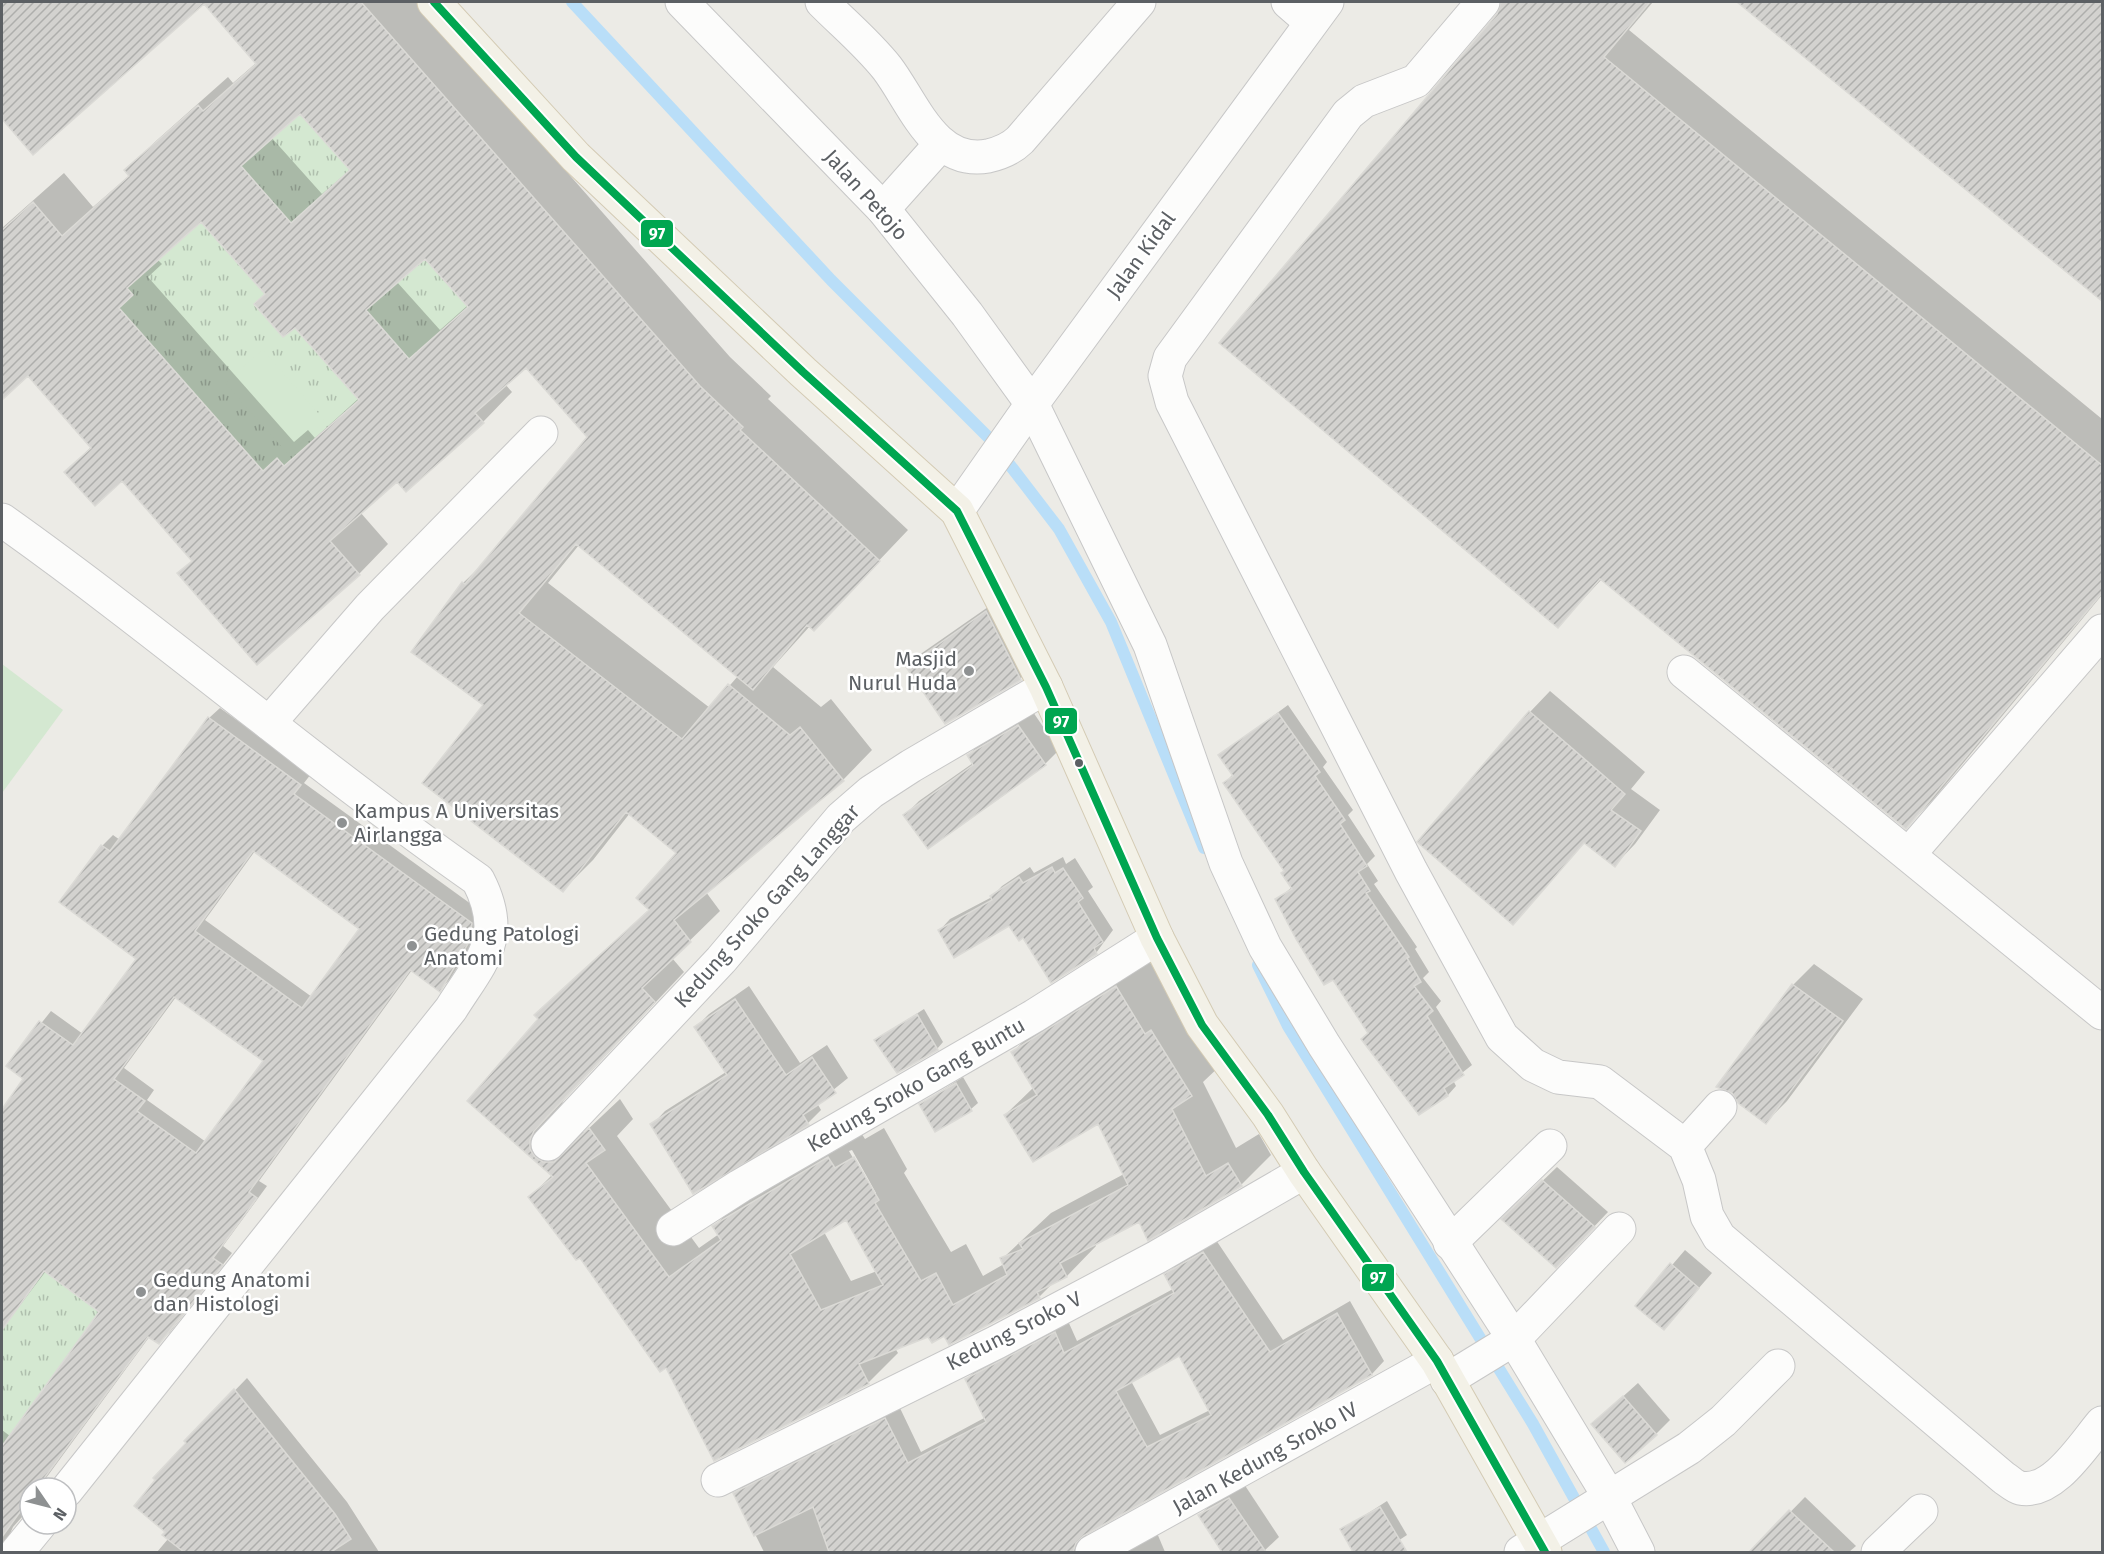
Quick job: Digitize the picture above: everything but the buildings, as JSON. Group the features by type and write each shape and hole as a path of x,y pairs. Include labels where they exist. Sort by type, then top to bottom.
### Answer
{"main road":[{"path":"434,2 576,157 812,380 957,511 1046,687 1157,939 1202,1025 1268,1115 1304,1172 1448,1371 1541,1544"}],"street":[{"name":"Jalan Petojo","path":"682,2 883,209 967,314 1025,414 1150,645 1226,863 1265,947 1450,1243 1507,1344 1638,1552"},
{"path":"822,2 866,43 941,144 952,151 973,156 990,155 1012,148 1139,2"},
{"path":"1483,2 1416,81 1364,102 1348,114 1170,358 1166,376 1172,402 1411,871 1502,1037 1533,1065 1558,1077 1600,1082 1685,1146 1699,1180 1707,1216 1719,1238 2004,1478 2020,1488 2041,1486 2057,1477 2103,1423"},
{"name":"Jalan Kidal","path":"957,511 1309,8"},
{"path":"883,209 941,144"},
{"path":"269,723 370,607 541,433"},
{"path":"2,520 74,571 411,834 478,880 487,902 493,929 486,953 451,1009 78,1476"},
{"path":"1909,854 2103,631"},
{"path":"1684,672 2103,1013"},
{"name":"Kedung Sroko Gang Langgar","path":"548,1144 721,960 788,884 841,818 871,792 911,766 1046,687"},
{"name":"Kedung Sroko Gang Buntu","path":"673,1229 740,1186 1034,1016 1157,939"},
{"path":"1685,1146 1720,1107"},
{"path":"1450,1243 1550,1146"},
{"name":"Kedung Sroko V","path":"718,1480 996,1342 1157,1257 1304,1172"},
{"name":"Jalan Kedung Sroko IV","path":"1092,1552 1448,1371 1507,1344 1618,1229"},
{"path":"1541,1544 1689,1448 1723,1421 1778,1366"},
{"path":"1878,1552 1921,1511"},
{"path":"17,1552 30,1536"}],"green space":[{"path":"300,114 373,196 331,188 291,223 241,166"},
{"path":"201,222 265,294 254,305 283,337 295,328 359,400 284,466 277,458 263,471 119,308 133,295 127,288"},
{"path":"425,259 468,307 409,359 366,310"},
{"path":"263,350 325,421 288,454 225,383"},
{"path":"2,664 63,710 2,793"},
{"path":"44,1271 99,1312 2,1446 2,1330"}],"waterway":[{"path":"572,2 831,280 990,439 1059,529 1111,622 1204,848"},
{"path":"1258,965 1288,1026 1533,1424 1604,1552"}],"transit line":[{"name":"97","path":"434,2 576,157 803,372 957,511 1046,687 1157,938 1202,1025 1268,1115 1304,1172 1437,1361 1545,1552"}],"place":[{"name":"Masjid Nurul Huda","path":"969,671"},
{"name":"Kampus A Universitas Airlangga","path":"342,823"},
{"name":"Gedung Patologi Anatomi","path":"412,946"},
{"name":"Gedung Anatomi dan Histologi","path":"141,1292"}]}
